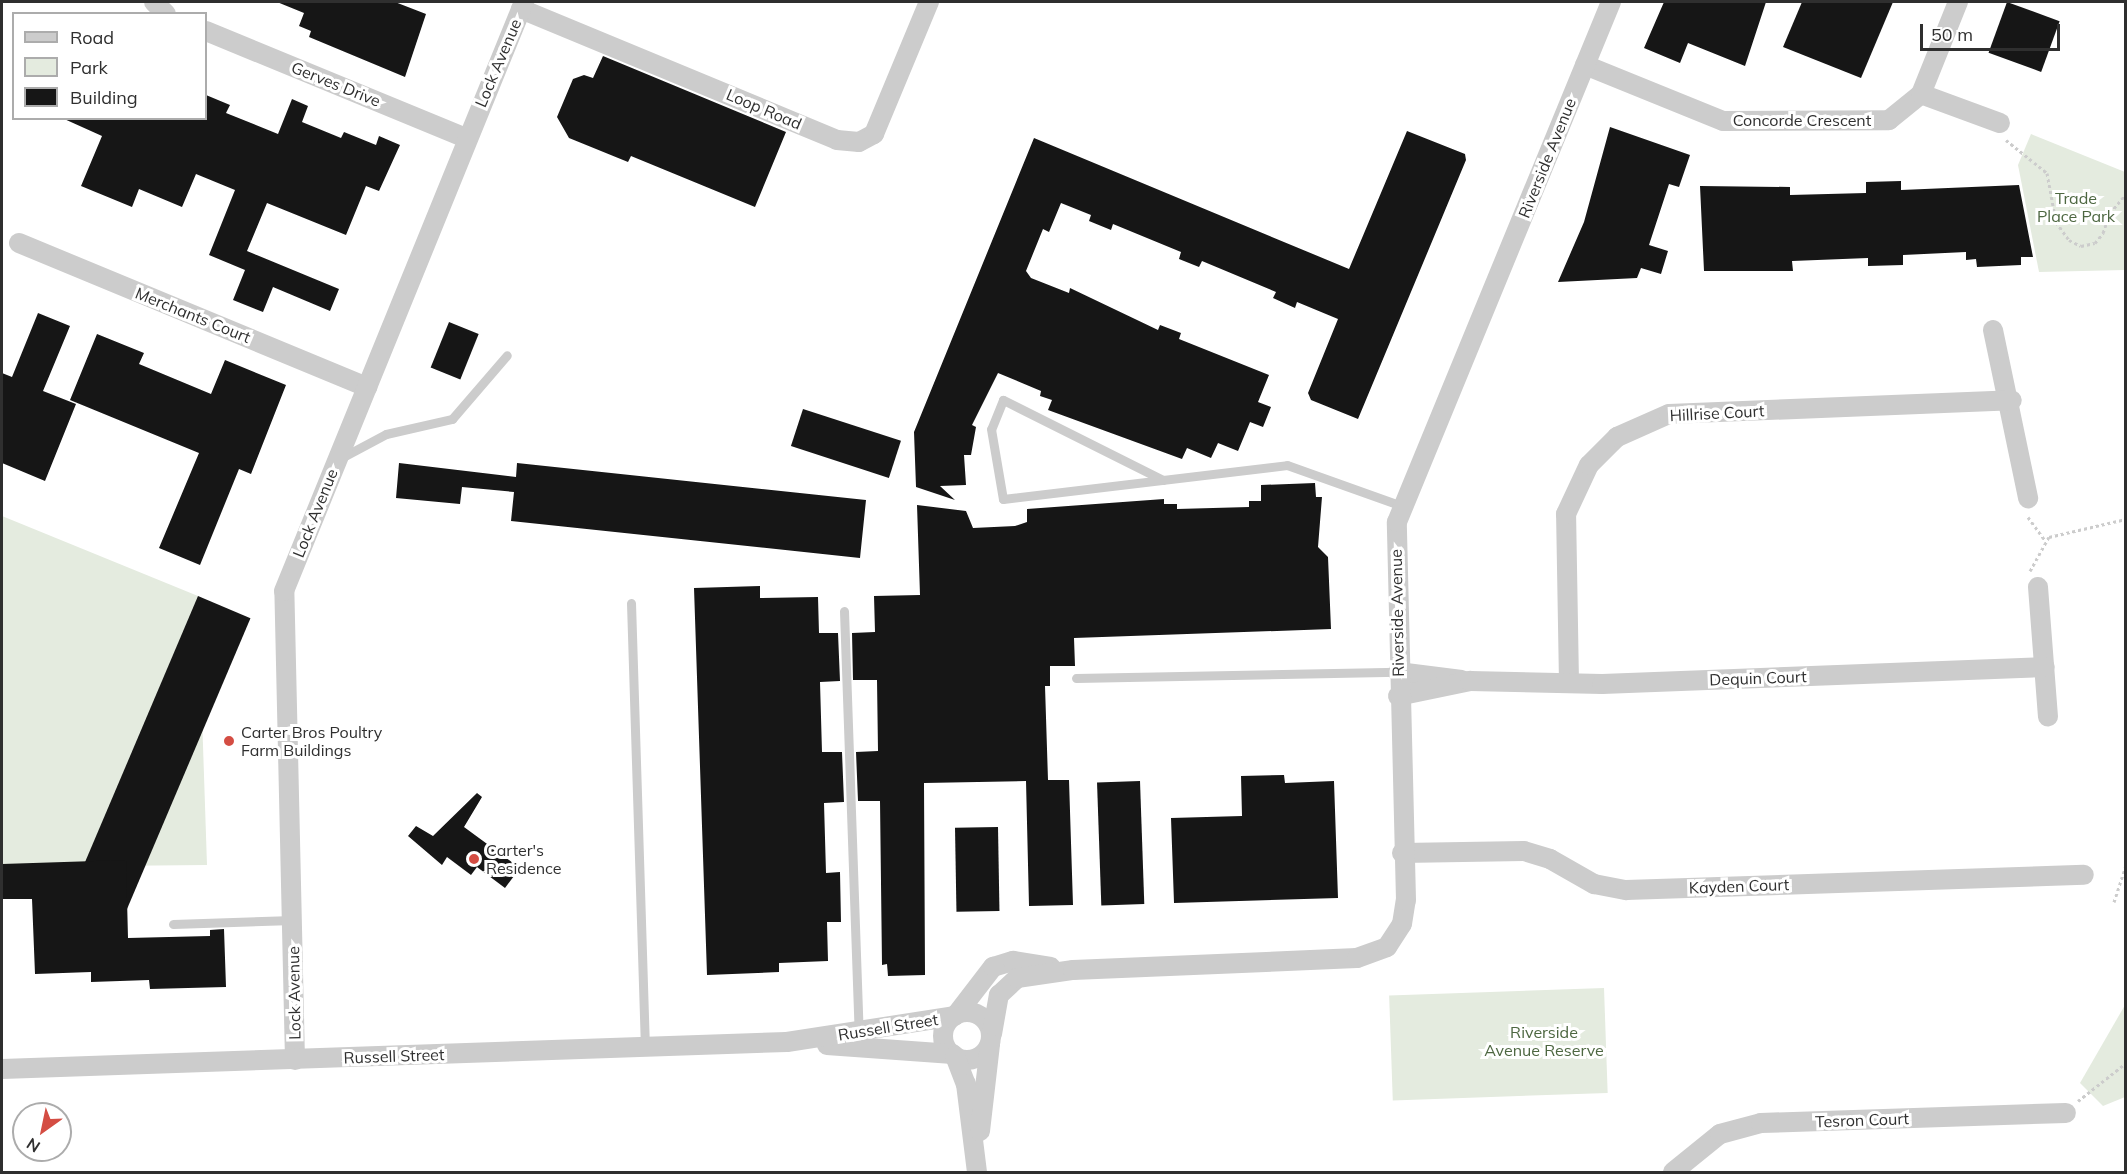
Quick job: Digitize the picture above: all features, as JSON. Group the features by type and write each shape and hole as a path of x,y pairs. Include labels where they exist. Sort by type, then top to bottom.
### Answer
{"street":[{"name":"Loop Road","path":"523,5 837,140 859,142 874,134 929,2"},
{"name":"Riverside Avenue","path":"977,1165 991,1039 999,995 1017,978 1073,970 1357,958 1388,946 1402,924 1395,536 1402,506 1611,2"},
{"name":"Concorde Crescent","path":"1585,65 1707,116 1742,123 1888,120 1921,94 1958,2"},
{"name":"Lock Avenue","path":"295,1060 284,591 466,138 523,5"},
{"name":"Gerves Drive","path":"207,31 466,138"},
{"path":"1921,94 2000,123"},
{"name":"Merchants Court","path":"19,243 367,387"},
{"path":"1993,330 2012,400 2028,498"},
{"name":"Hillrise Court","path":"1569,682 1566,514 1589,465 1617,437 1669,414 2012,400"},
{"path":"2034,580 2045,667 2048,717"},
{"name":"Dequin Court","path":"1398,672 1470,681 1569,682 2045,667"},
{"name":"Dequin Court","path":"1398,696 1470,681"},
{"name":"Kayden Court","path":"1402,853 1524,851 1550,859 1594,884 1626,890 2084,875"},
{"name":"Riverside Avenue","path":"955,1015 993,967 1013,961 1073,970"},
{"path":"954,1055 974,1059 991,1039 978,1014 955,1015 943,1034 966,1084 977,1165"},
{"name":"Russell Street","path":"2,1069 859,1039 955,1015"},
{"name":"Russell Street","path":"859,1039 954,1055"},
{"name":"Tesron Court","path":"1673,1173 1720,1134 1761,1123 2066,1113"}],"lane":[{"path":"336,460 386,434 452,419 507,355"},
{"path":"1163,480 1004,400 991,429 1003,499 1163,480 1287,465 1402,506"},
{"path":"631,603 645,1046"},
{"path":"844,611 859,1039"},
{"path":"1076,678 1398,672"},
{"path":"173,924 293,920"}],"path":[{"path":"2000,123 2009,146 2047,173 2056,222 2068,240 2081,246 2095,243 2126,194"},
{"path":"2028,498 2031,526 2045,541"},
{"path":"2045,541 2126,519"},
{"path":"2034,580 2045,541"},
{"path":"2114,902 2126,866"},
{"path":"2066,1113 2126,1064"}],"green space":[{"name":"Trade Place Park","path":"2031,134 2125,172 2125,270 2039,272 2018,165"},
{"path":"2,516 198,596 207,865 2,867"},
{"name":"Riverside Avenue Reserve","path":"1604,988 1608,1093 1393,1100 1389,996"},
{"path":"2125,1005 2125,1097 2103,1106 2080,1083"}],"building":[{"path":"277,2 395,2 426,14 405,77 309,37 311,31 299,26 304,13"},
{"path":"1664,2 1766,2 1745,66 1688,43 1680,63 1644,48"},
{"path":"1802,2 1893,2 1861,78 1783,47"},
{"path":"2007,2 2060,21 2041,72 1989,53"},
{"path":"603,56 786,132 755,207 631,156 628,162 569,138 557,117 573,79 584,75 593,78"},
{"path":"207,95 230,105 226,113 278,134 292,99 308,106 302,122 341,138 344,132 376,145 379,136 400,145 379,191 366,186 346,235 267,203 247,251 339,289 330,311 273,287 263,312 233,300 245,270 209,255 235,190 196,174 182,207 139,189 132,207 81,186 102,136 66,120 207,120"},
{"path":"1610,127 1690,155 1679,187 1669,184 1649,245 1668,251 1661,274 1641,268 1637,278 1558,282 1584,222"},
{"path":"1407,131 1465,154 1466,160 1358,419 1311,400 1308,393 1338,319 1297,302 1295,308 1273,298 1276,292 1202,261 1199,267 1179,259 1181,252 1113,224 1111,230 1089,221 1091,215 1061,203 1049,232 1043,229 1026,271 1031,278 1069,293 1070,288 1158,330 1160,325 1181,333 1179,339 1269,375 1258,402 1271,407 1263,427 1250,422 1238,451 1218,443 1211,458 1187,448 1182,459 1048,410 1052,400 1040,396 1041,391 998,373 972,425 976,427 971,455 964,455 966,485 940,486 955,500 916,487 914,432 1034,138 1349,269"},
{"path":"1901,181 1901,190 2019,185 2033,257 2021,257 2021,265 1977,267 1976,259 1966,260 1966,252 1903,255 1903,265 1868,266 1868,258 1792,261 1793,271 1704,271 1700,186 1790,187 1790,195 1866,193 1866,182"},
{"path":"38,313 70,326 43,391 76,404 45,481 2,463 2,373 12,377"},
{"path":"449,322 479,334 460,379 431,367"},
{"path":"97,334 144,353 139,364 211,394 225,360 286,385 251,474 239,469 200,565 159,548 199,453 70,400"},
{"path":"803,409 901,441 889,478 791,446"},
{"path":"399,463 516,477 517,463 866,500 860,558 511,521 514,492 462,487 460,504 396,498"},
{"path":"1315,483 1316,497 1322,497 1318,547 1328,557 1331,629 1074,638 1075,666 1050,666 1050,686 1045,686 1048,780 1069,780 1073,905 1029,906 1026,781 924,783 925,975 888,976 887,964 882,965 880,801 858,801 856,752 878,751 877,680 853,680 852,633 875,632 874,596 920,595 917,505 966,511 973,528 1015,526 1027,522 1027,509 1164,499 1164,504 1177,504 1177,509 1249,507 1249,501 1261,501 1261,485"},
{"path":"760,586 760,598 818,597 819,633 838,633 840,681 820,682 822,752 842,752 844,802 824,803 826,873 840,872 841,922 827,922 828,961 779,963 779,972 707,975 694,588"},
{"path":"198,596 250,618 125,913 73,891"},
{"path":"1284,775 1285,783 1334,781 1338,898 1174,903 1171,818 1242,816 1241,776"},
{"path":"1140,781 1144,904 1101,905 1097,783"},
{"path":"477,793 482,797 464,827 520,868 505,888 477,867 471,875 447,857 442,865 408,836 416,826 433,836"},
{"path":"998,827 999,911 956,912 955,828"},
{"path":"126,860 128,938 210,936 210,930 224,929 226,987 150,989 149,980 91,982 91,972 35,974 32,899 2,899 2,864"}],"place":[{"name":"Carter Bros Poultry Farm Buildings","path":"229,741"},
{"name":"Carter's Residence","path":"474,859"}]}
